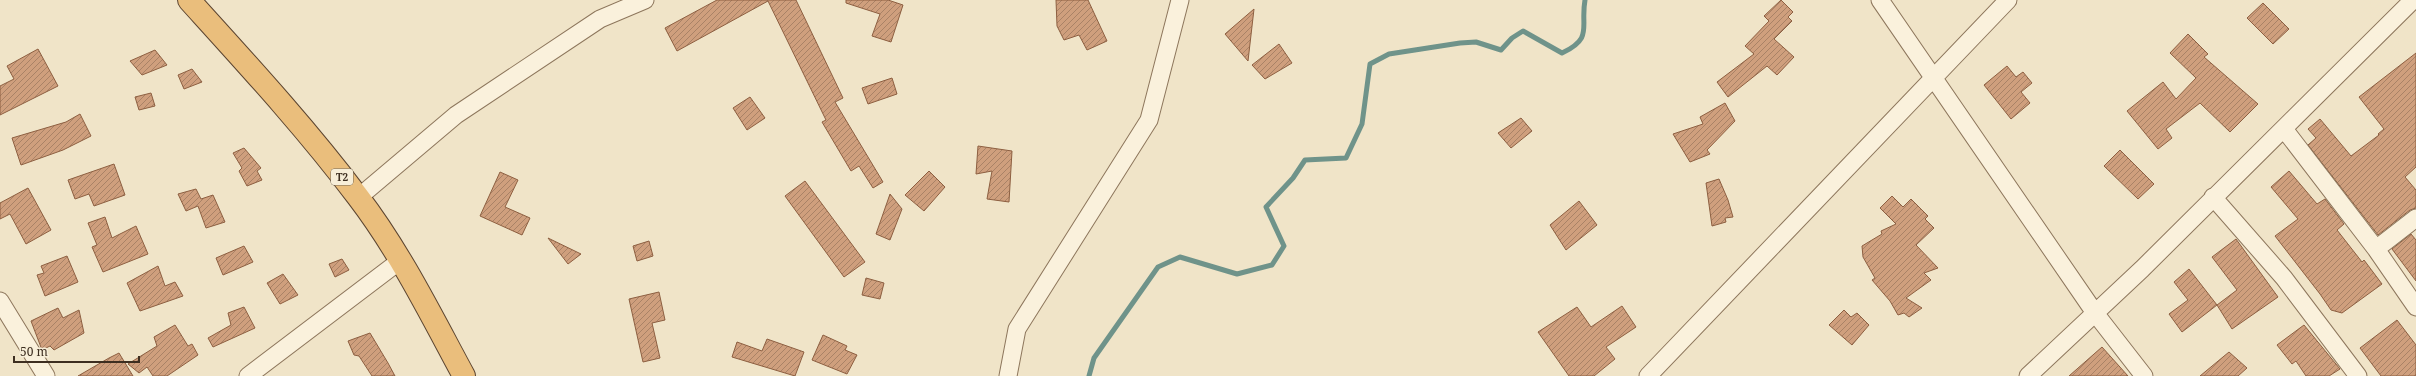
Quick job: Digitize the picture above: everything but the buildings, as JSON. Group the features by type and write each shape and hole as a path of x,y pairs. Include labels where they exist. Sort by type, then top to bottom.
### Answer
{"highway":[{"name":"T2","path":"188,0 260,78 359,197 401,260 464,376"}],"street":[{"path":"359,197 456,115 600,19 617,5 645,0"},
{"path":"1008,376 1017,329 1149,120 1180,0"},
{"path":"1880,0 1932,78 2095,313 2144,376"},
{"path":"1648,376 2008,0"},
{"path":"2028,376 2284,129 2413,0"},
{"path":"2284,129 2376,250 2416,307"},
{"path":"2213,197 2284,278 2358,376"},
{"path":"2376,250 2416,218"},
{"path":"248,376 401,260"},
{"path":"0,301 46,376"}],"waterway":[{"path":"1089,376 1094,358 1158,267 1180,257 1237,274 1272,265 1284,246 1266,207 1293,178 1305,160 1346,158 1362,124 1370,64 1389,54 1460,43 1476,42 1501,50 1512,38 1523,31 1562,53 1572,48 1582,37 1584,31 1585,0"}]}
